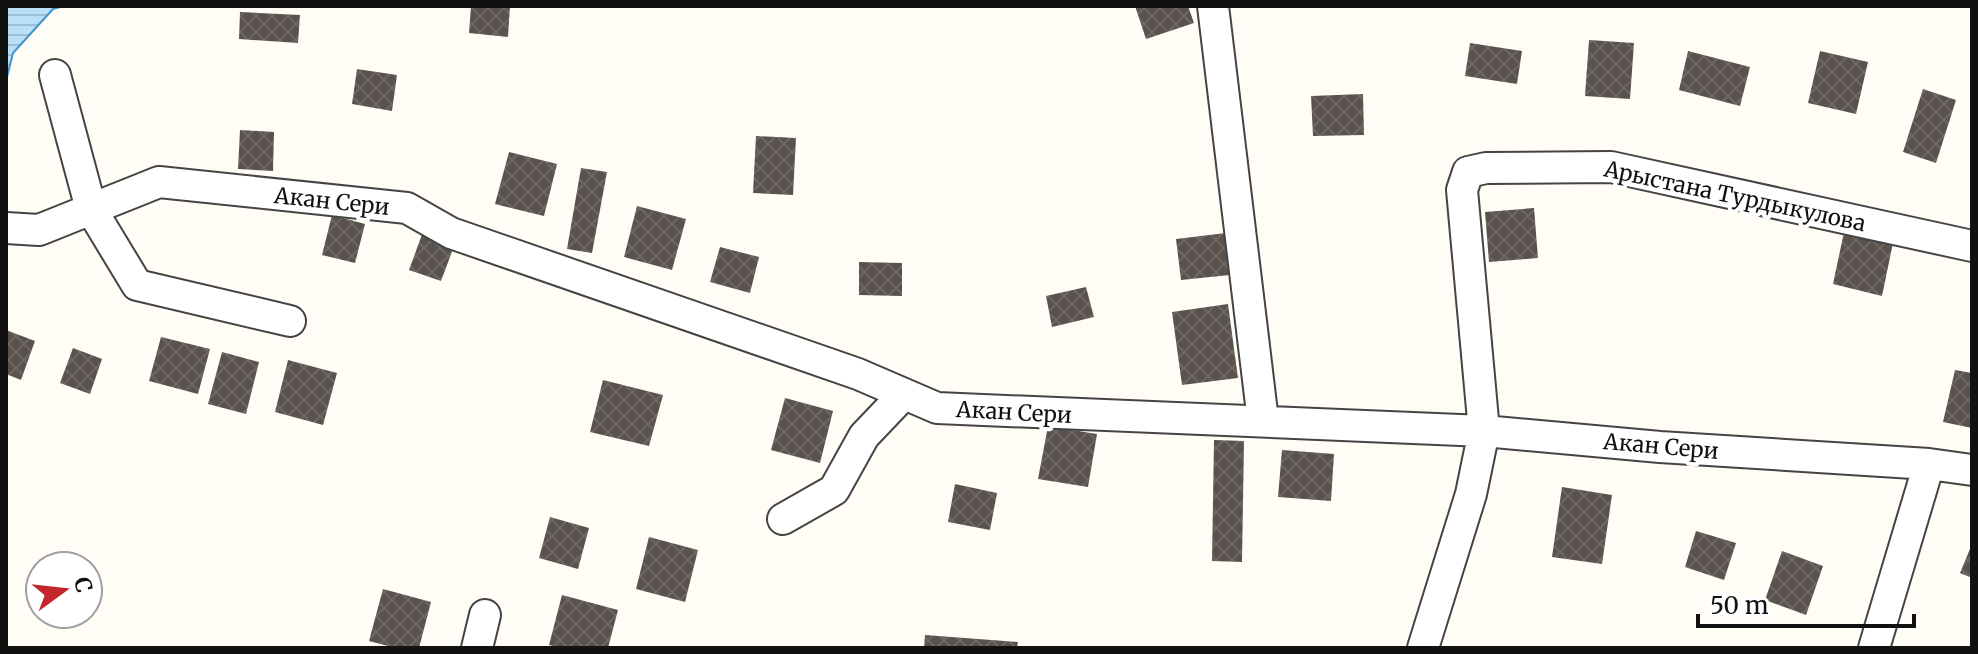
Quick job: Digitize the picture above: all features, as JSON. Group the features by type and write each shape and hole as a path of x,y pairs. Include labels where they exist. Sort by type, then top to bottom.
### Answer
{"street":[{"path":"1213,6 1263,421"},
{"path":"55,75 91,209 137,285 290,321"},
{"name":"Арыстана Турдыкулова","path":"1484,431 1462,190 1468,172 1486,168 1611,167 1972,246"},
{"name":"Акан Сери","path":"6,228 39,230 159,182 407,208 451,233 858,374 937,408 1484,431 1660,447 1929,464 1972,470"},
{"path":"783,519 834,490 864,436 904,394"},
{"path":"1423,648 1471,494 1484,431"},
{"path":"1874,648 1929,464"},
{"path":"477,648 485,615"}],"water":[{"path":"6,6 64,6 53,9 13,53 6,81"}],"building":[{"path":"471,6 510,6 508,37 469,33"},
{"path":"1135,6 1188,6 1194,23 1146,39"},
{"path":"240,12 300,15 298,43 239,39"},
{"path":"1589,40 1634,43 1630,99 1585,96"},
{"path":"1470,43 1522,51 1517,84 1465,76"},
{"path":"1688,51 1750,67 1740,106 1679,90"},
{"path":"1820,51 1868,62 1856,114 1808,103"},
{"path":"357,69 397,75 392,111 352,104"},
{"path":"1923,89 1956,100 1936,163 1903,152"},
{"path":"1363,94 1364,135 1313,136 1311,96"},
{"path":"240,130 274,132 273,171 238,169"},
{"path":"756,136 796,138 793,195 753,193"},
{"path":"509,152 557,164 544,216 495,204"},
{"path":"581,168 607,172 592,253 567,249"},
{"path":"637,206 686,219 672,270 624,257"},
{"path":"1534,208 1538,258 1489,262 1485,212"},
{"path":"332,215 365,224 355,263 322,255"},
{"path":"424,229 456,241 441,281 409,270"},
{"path":"1844,232 1893,243 1882,296 1833,284"},
{"path":"1226,233 1230,275 1181,280 1176,239"},
{"path":"720,247 759,257 750,293 710,282"},
{"path":"859,262 902,263 902,296 859,295"},
{"path":"1086,287 1094,317 1052,327 1046,296"},
{"path":"1228,304 1238,378 1182,385 1172,312"},
{"path":"6,330 35,341 21,380 6,374"},
{"path":"161,337 210,349 198,394 149,381"},
{"path":"73,348 102,359 90,394 60,383"},
{"path":"222,352 259,362 246,414 208,404"},
{"path":"288,360 337,373 323,425 275,412"},
{"path":"1955,370 1972,373 1972,428 1943,422"},
{"path":"603,380 663,395 649,446 590,432"},
{"path":"785,398 833,411 820,463 771,450"},
{"path":"1048,426 1097,434 1088,487 1038,479"},
{"path":"1214,440 1244,441 1242,562 1212,561"},
{"path":"1282,450 1334,454 1331,501 1278,497"},
{"path":"955,484 997,493 990,530 948,522"},
{"path":"1562,487 1612,495 1602,564 1552,557"},
{"path":"550,517 589,528 578,569 539,558"},
{"path":"1696,531 1736,543 1724,580 1685,567"},
{"path":"649,537 698,550 685,602 636,589"},
{"path":"1972,544 1972,578 1960,573"},
{"path":"1782,551 1823,566 1806,615 1765,600"},
{"path":"383,589 431,602 419,648 396,648 369,641"},
{"path":"562,595 618,610 608,648 549,645"},
{"path":"925,635 1018,642 1017,648 924,648"}]}
